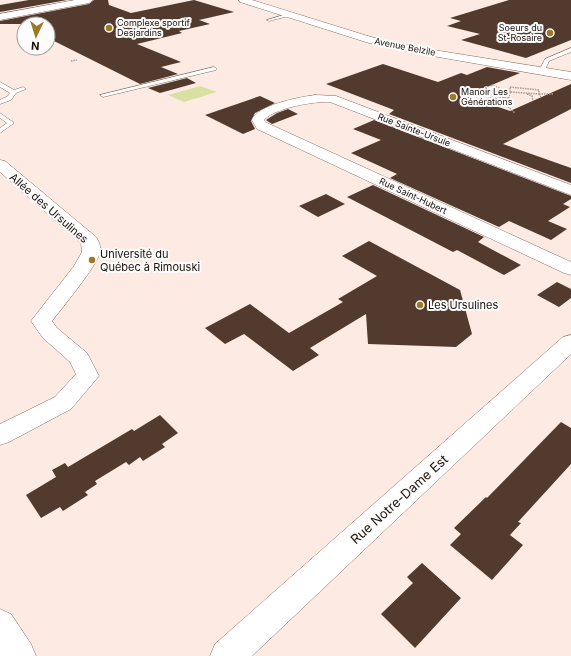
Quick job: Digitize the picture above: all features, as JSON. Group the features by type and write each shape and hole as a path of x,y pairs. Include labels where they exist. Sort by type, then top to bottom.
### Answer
{"street":[{"path":"0,17 89,0"},
{"name":"Avenue Belzile","path":"243,0 348,36 399,47 571,76"},
{"name":"Rue Sainte-Ursule","path":"258,120 259,117 266,112 311,98 322,97 332,99 571,190"},
{"name":"Rue Saint-Hubert","path":"258,120 262,126 571,269"},
{"name":"Allée des Ursulines","path":"0,164 90,241 91,252 82,268 64,293 41,321 50,333 79,358 88,376 63,403 0,435"},
{"name":"Rue Notre-Dame Est","path":"227,656 571,342"},
{"path":"0,624 20,656"}],"lane":[{"path":"269,20 287,15"},
{"path":"542,71 547,60 571,50"},
{"path":"103,95 214,68"},
{"path":"0,84 13,92 24,89"},
{"path":"0,102 11,97 13,92"},
{"path":"0,115 11,123 0,131"}],"path":[{"path":"71,61 77,60"},
{"path":"491,85 510,92 553,94"},
{"path":"512,113 514,112 507,106 510,104 510,87 539,90 541,98"},
{"path":"523,93 532,96 534,101"},
{"path":"505,98 500,100 489,99 493,97 509,98"}],"green space":[{"path":"200,86 217,92 184,102 168,95"}],"building":[{"path":"29,0 67,0 0,12 0,5"},
{"name":"Complexe sportif Desjardins","path":"94,0 108,0 109,5 131,13 194,0 234,12 199,20 210,24 179,31 182,33 137,44 181,62 161,67 178,74 140,84 56,42 56,16 26,16 89,4"},
{"path":"509,0 571,0 571,40 526,58 461,40 480,34 447,26 461,21 450,18"},
{"name":"Complexe sportif Desjardins","path":"16,18 16,24 0,24 0,21"},
{"path":"383,64 438,82 461,73 467,75 487,67 520,73 466,96 510,111 571,84 571,109 503,144 571,168 571,183 389,114 394,110 326,84"},
{"path":"187,78 196,83 160,93 148,88"},
{"path":"260,96 275,103 255,113 251,121 255,129 243,134 205,115"},
{"path":"288,109 298,114 272,124 266,120 277,113"},
{"path":"374,120 571,196 571,199 563,204 570,207 548,221 567,229 551,240 509,221 499,227 390,178 397,174 351,153 381,140 353,129"},
{"path":"373,185 484,237 478,242 521,265 504,275 457,250 453,252 347,197"},
{"path":"326,194 345,204 318,217 299,206"},
{"name":"Les Ursulines","path":"369,241 460,290 472,334 456,347 368,344 366,314 310,348 319,355 293,371 244,334 225,344 205,328 250,304 289,333 343,302 338,299 377,276 342,256"},
{"path":"557,282 571,289 571,298 559,307 537,295"},
{"path":"160,415 178,433 162,444 165,447 143,461 140,457 129,465 126,462 95,481 97,484 85,492 88,495 63,511 60,507 41,518 26,495 56,477 52,470 65,463 68,467 132,429 134,431"},
{"path":"561,422 571,428 571,464 518,522 521,523 510,535 523,545 492,580 450,545 461,534 454,528 486,497 487,498"},
{"path":"422,563 461,598 415,648 381,614 413,583 407,577"}],"place":[{"name":"Complexe sportif Desjardins","path":"109,28"},
{"name":"Soeurs du St-Rosaire","path":"550,33"},
{"name":"Manoir Les Générations","path":"453,97"},
{"name":"Université du Québec à Rimouski","path":"92,260"},
{"name":"Les Ursulines","path":"420,305"}]}
